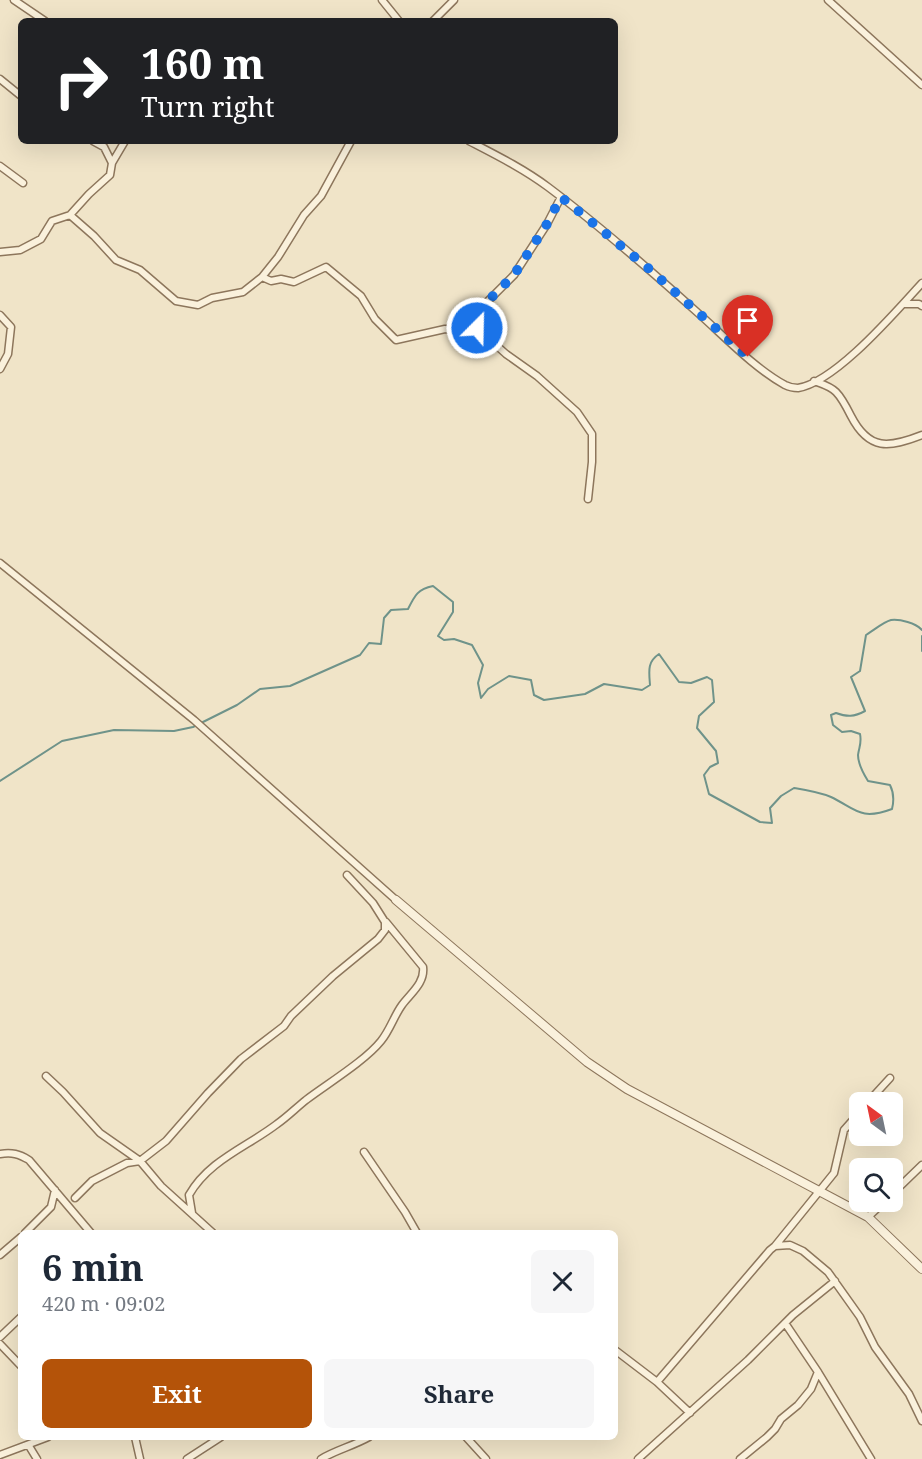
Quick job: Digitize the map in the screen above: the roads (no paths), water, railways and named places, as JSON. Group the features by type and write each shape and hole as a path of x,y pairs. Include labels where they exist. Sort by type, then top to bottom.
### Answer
{"street":[{"path":"14,0 41,18"},
{"path":"382,0 397,18"},
{"path":"436,18 454,0"},
{"path":"828,0 922,85"},
{"path":"0,80 18,94"},
{"path":"98,144 104,147 112,163"},
{"path":"0,252 20,250 41,239 52,221 70,215 110,175 112,163 123,144"},
{"path":"70,215 116,260 140,270 176,301 198,305 212,298 243,292 262,277 282,251 304,215 321,196 349,144"},
{"path":"474,144 509,163 561,197 786,386 796,388 831,372 852,354 922,283"},
{"path":"0,166 23,183"},
{"path":"477,328 486,303 514,275 547,224 561,197"},
{"path":"262,277 272,281 281,279 294,282 326,267 360,296 375,319 396,340 445,329 462,332 477,328"},
{"path":"903,303 922,306"},
{"path":"0,315 10,327 8,354 0,369"},
{"path":"477,328 578,412 592,434 588,499"},
{"path":"814,381 835,391 861,433 872,442 893,443 922,435"},
{"path":"0,563 194,720 395,899 587,1062 627,1089 868,1217 922,1269"},
{"path":"192,1213 189,1195 204,1174 225,1156 276,1125 380,1042 395,1020 401,1006 424,975 423,966 385,922 373,903 347,875"},
{"path":"75,1198 92,1181 127,1163 140,1161 166,1141 241,1059 284,1026 291,1016 333,976 378,939 385,930 385,922"},
{"path":"46,1076 100,1133 140,1161 161,1186 210,1230"},
{"path":"877,1092 890,1078"},
{"path":"657,1382 775,1246 834,1173 844,1130 849,1124"},
{"path":"364,1152 415,1230"},
{"path":"0,1154 20,1154 29,1160 88,1230"},
{"path":"903,1183 922,1165"},
{"path":"28,1230 51,1207 55,1190"},
{"path":"868,1217 873,1212"},
{"path":"0,1255 18,1240"},
{"path":"775,1246 790,1245 803,1251 835,1281 860,1317 875,1347 909,1394 922,1421"},
{"path":"638,1459 785,1323 835,1281"},
{"path":"0,1336 18,1320"},
{"path":"785,1323 871,1459"},
{"path":"0,1344 18,1363"},
{"path":"618,1352 657,1382 690,1413"},
{"path":"740,1459 767,1437 781,1419 798,1405 811,1389 818,1372"},
{"path":"1,1453 29,1446 42,1440"},
{"path":"136,1440 140,1459"},
{"path":"187,1459 216,1440"},
{"path":"321,1459 332,1452 346,1449 363,1440"},
{"path":"469,1440 486,1459"},
{"path":"29,1446 37,1459"}],"waterway":[{"path":"0,781 62,741 114,730 174,731 193,727 237,705 260,689 290,686 360,655 369,643 381,644 384,618 391,610 408,609 418,593 433,586 453,602 453,612 438,636 444,640 454,639 472,645 483,665 478,683 481,698 488,689 509,676 531,680 534,695 544,700 585,694 604,684 642,690 650,685 651,664 659,654 679,682 691,683 707,677 712,680 714,702 699,716 697,728 716,751 718,763 710,767 704,775 709,794 760,822 772,823 770,808 781,796 794,788 826,795 859,812 872,814 892,809 893,797 890,785 868,781 858,758 860,734 851,731 842,732 833,725 831,715 836,713 850,716 865,711 851,677 860,671 866,635 891,620 908,622 922,630"},
{"path":"922,636 922,651"}]}
